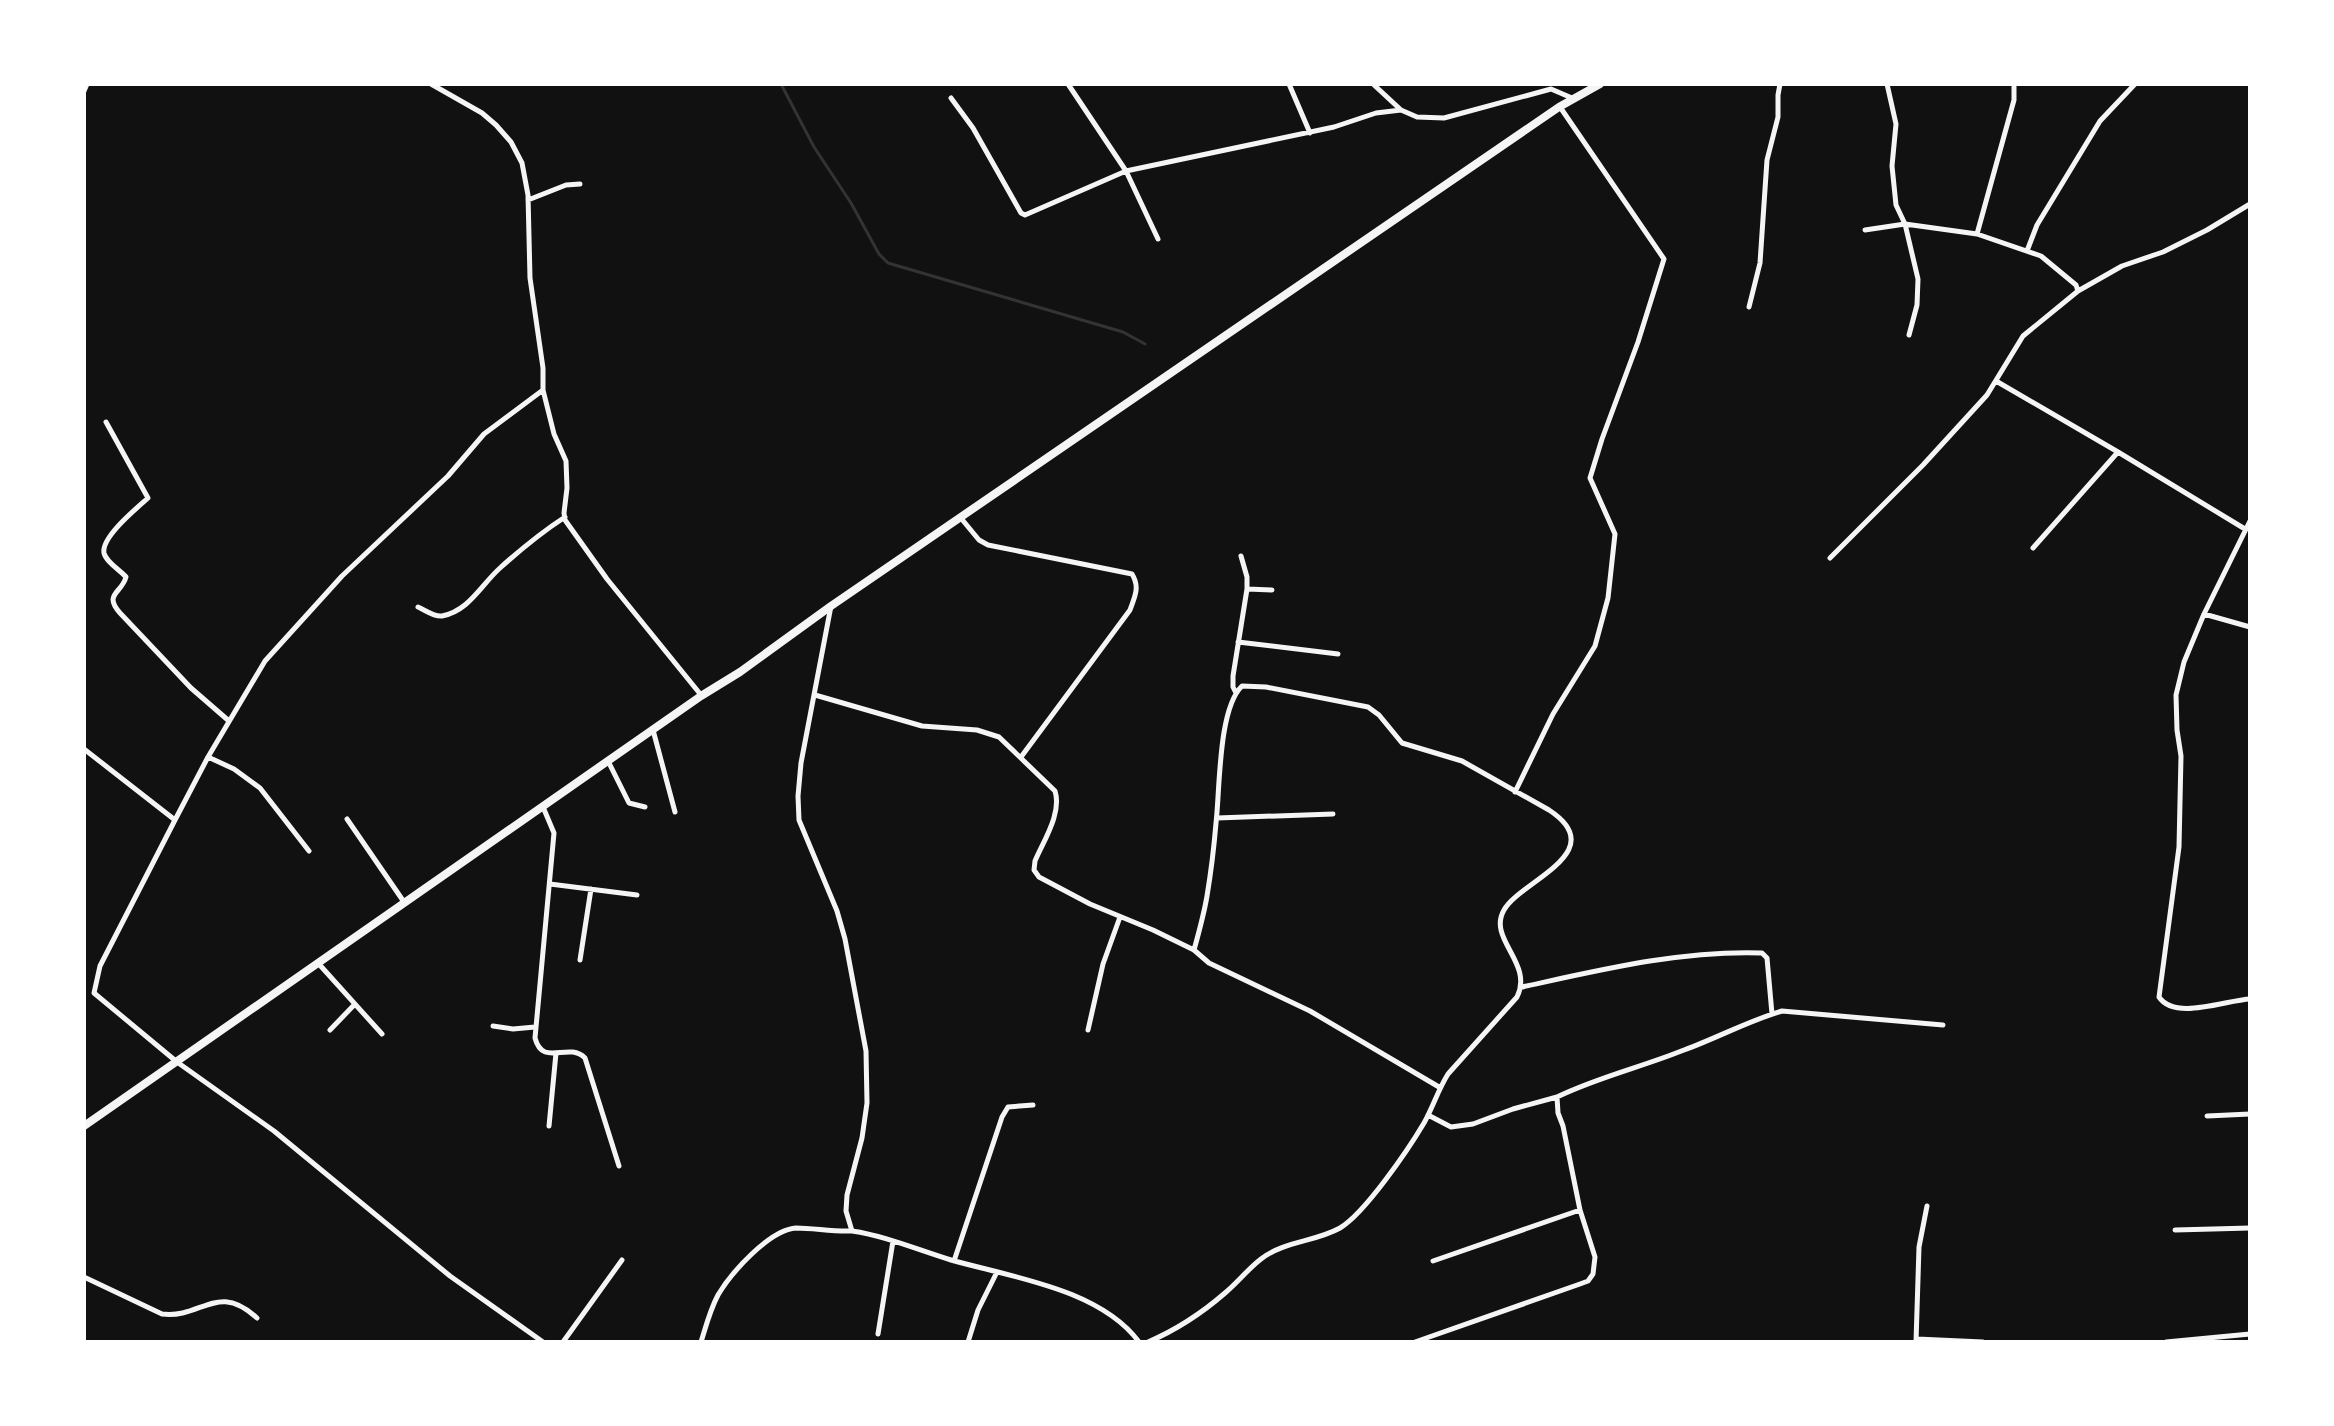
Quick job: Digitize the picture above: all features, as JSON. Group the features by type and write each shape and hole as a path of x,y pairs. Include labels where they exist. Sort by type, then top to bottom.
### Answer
{"main road":[{"path":"84,1126 960,517 1559,107 1600,84"}],"street":[{"path":"84,91 87,84"},
{"path":"431,84 482,113 511,142 522,163 528,200 530,278 543,368 543,390 554,434 566,461 565,517 607,579 701,696"},
{"path":"1068,84 1126,171 1158,239"},
{"path":"1289,84 1310,133"},
{"path":"1373,84 1401,110 1417,117 1444,118 1551,89 1573,99"},
{"path":"1749,307 1760,263 1767,160 1778,117 1780,84"},
{"path":"1887,84 1896,124 1892,178 1896,205 1905,224 1918,279 1917,305 1909,335"},
{"path":"1977,234 2014,100 2014,84"},
{"path":"2027,251 2037,225 2100,121 2135,84"},
{"path":"951,98 973,128 1021,213 1025,215 1126,171 1310,133 1376,113 1401,110"},
{"path":"1515,792 1553,714 1595,646 1608,598 1615,534 1590,478 1664,259 1559,107"},
{"path":"528,200 566,185 580,184"},
{"path":"1830,558 1923,465 1996,381 2023,336 2078,291 2122,266 2163,252 2207,230 2250,204"},
{"path":"1865,230 1905,224 1977,234 2047,260 2076,285 2078,291"},
{"path":"1996,381 2245,529"},
{"path":"543,390 484,434 448,476 342,576 265,661 175,820 100,966 94,993 177,1062 274,1131 450,1276 543,1342"},
{"path":"106,422 148,498 113,532 105,547 104,554 126,577 112,599 116,608 191,688 229,721"},
{"path":"2033,548 2118,452"},
{"path":"418,607 441,616 466,604 497,570 565,517"},
{"path":"960,517 979,540 988,545 1132,574 1138,587 1130,610 1021,757"},
{"path":"2250,521 2204,614 2184,662 2176,695 2181,756 2179,847 2159,997 2171,1007 2190,1009 2250,999"},
{"path":"1236,693 1233,676 1247,589 1241,556"},
{"path":"1247,589 1272,590"},
{"path":"831,606 801,763 798,796 799,820 837,911 845,939 866,1051 867,1103 862,1138 847,1195 846,1211 852,1231"},
{"path":"2204,614 2250,627"},
{"path":"1238,642 1338,654"},
{"path":"1148,1342 1209,1306 1261,1259 1276,1250 1332,1231 1353,1218 1367,1204 1412,1142 1428,1115 1439,1087 1465,1053 1517,997 1522,987 1517,964 1500,929 1502,912 1515,897 1555,868 1571,840 1559,816 1462,761 1402,743 1379,715 1368,707 1242,686 1236,693 1227,719 1216,795 1217,818 1207,898 1194,950"},
{"path":"815,695 922,726 977,730 999,737 1055,791 1058,803 1034,870 1039,877 1194,950 1209,963 1310,1011 1439,1087"},
{"path":"653,729 675,812"},
{"path":"84,749 175,820"},
{"path":"208,757 234,769 260,788 309,851"},
{"path":"608,761 629,803 645,807"},
{"path":"542,807 554,833 535,1038 540,1049 550,1054 576,1052 585,1058 619,1166"},
{"path":"1217,818 1333,814"},
{"path":"347,819 404,903"},
{"path":"550,884 637,895"},
{"path":"580,960 591,889"},
{"path":"1088,1030 1103,964 1120,917"},
{"path":"1522,987 1685,957 1762,953 1767,958 1772,1014"},
{"path":"318,963 382,1034"},
{"path":"330,1030 355,1004"},
{"path":"1428,1115 1451,1127 1473,1124 1557,1097 1589,1082 1681,1052 1786,1011 1943,1025"},
{"path":"493,1026 513,1029 535,1027"},
{"path":"549,1126 556,1053"},
{"path":"1415,1342 1588,1281 1593,1274 1595,1257 1580,1210 1557,1097"},
{"path":"954,1261 1002,1117 1008,1107 1033,1105"},
{"path":"2207,1116 2250,1114"},
{"path":"1927,1206 1919,1247 1917,1340 1983,1342"},
{"path":"1433,1261 1580,1210"},
{"path":"701,1342 718,1296 741,1265 776,1234 795,1228 873,1234 1081,1299 1121,1322 1139,1342"},
{"path":"2175,1230 2250,1228"},
{"path":"878,1334 893,1241"},
{"path":"563,1342 622,1260"},
{"path":"968,1342 978,1310 997,1272"},
{"path":"84,1277 162,1314 173,1316 219,1301 242,1306 257,1318"},
{"path":"2166,1342 2250,1334"}],"waterway":[{"path":"781,84 814,147 851,203 879,254 888,263 1123,332 1145,344"}]}
